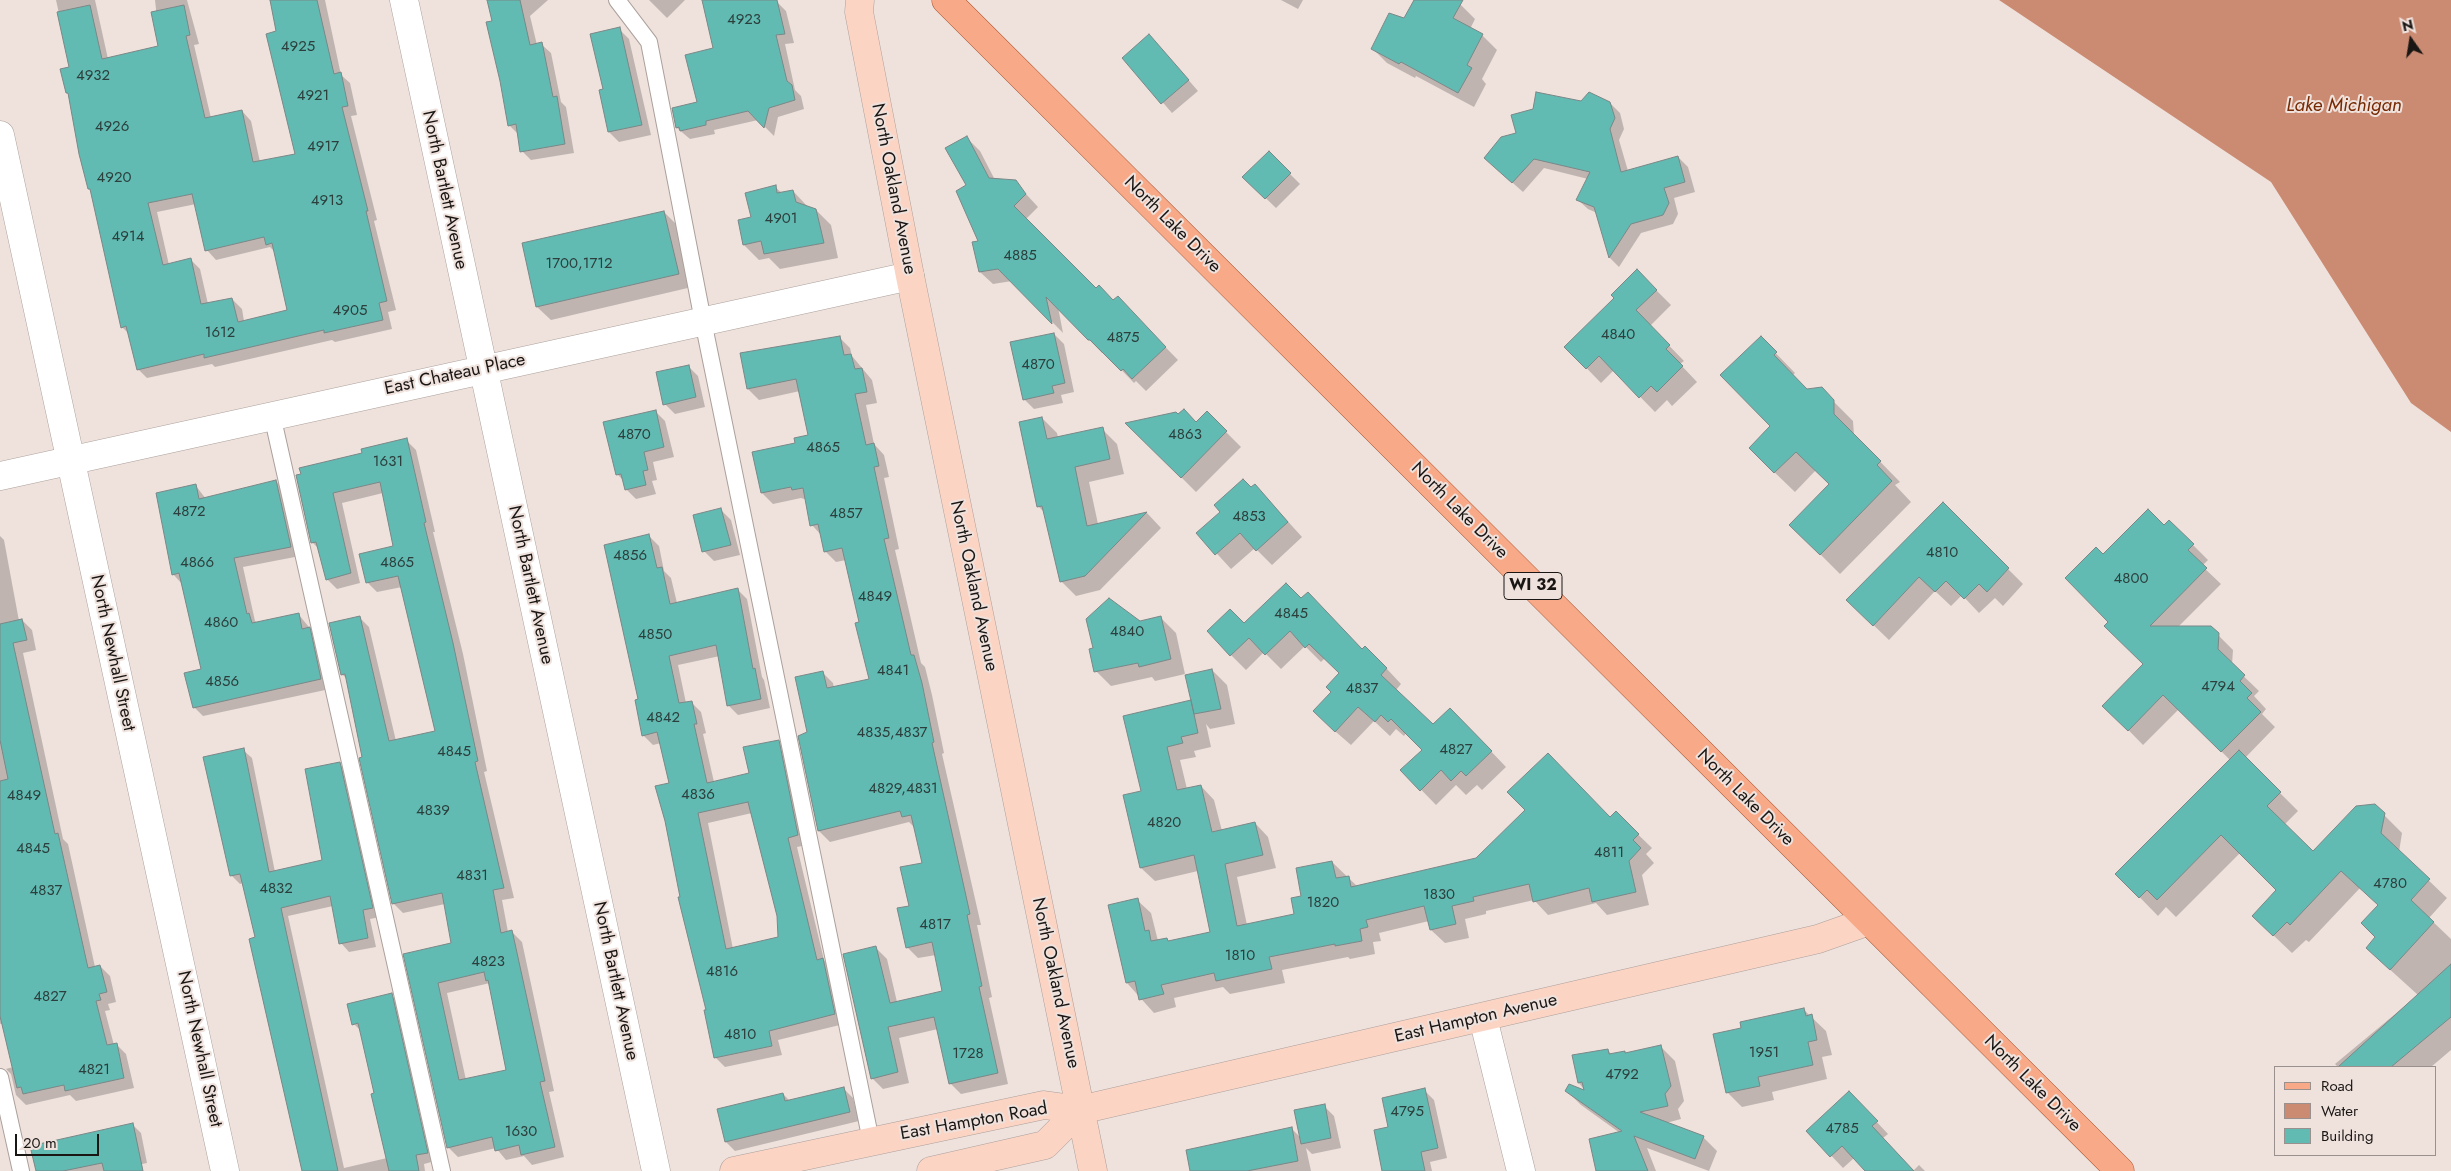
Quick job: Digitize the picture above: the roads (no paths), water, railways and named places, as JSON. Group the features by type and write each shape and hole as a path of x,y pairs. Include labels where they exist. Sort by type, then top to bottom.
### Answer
{"main road":[{"name":"North Oakland Avenue","path":"860,0 859,12 910,276 1093,1171"},
{"name":"North Lake Drive","path":"946,0 2120,1171"},
{"name":"East Hampton Avenue","path":"1080,1110 1483,1018 1818,938 1869,921"},
{"name":"East Hampton Road","path":"734,1171 1044,1105 1080,1110"},
{"name":"East Hampton Road","path":"931,1171 1045,1145 1080,1110"}],"street":[{"name":"North Bartlett Avenue","path":"404,0 656,1171"},
{"name":"North Newhall Street","path":"0,135 225,1171"},
{"name":"East Chateau Place","path":"0,476 483,368 910,276"},
{"path":"1483,1018 1520,1171"}],"lane":[{"path":"617,0 649,42 703,320 870,1141"},
{"path":"272,415 442,1171"},
{"path":"0,1077 21,1171"}],"water":[{"name":"Lake Michigan","path":"1999,0 2451,0 2451,432 2411,403 2271,182"}]}
